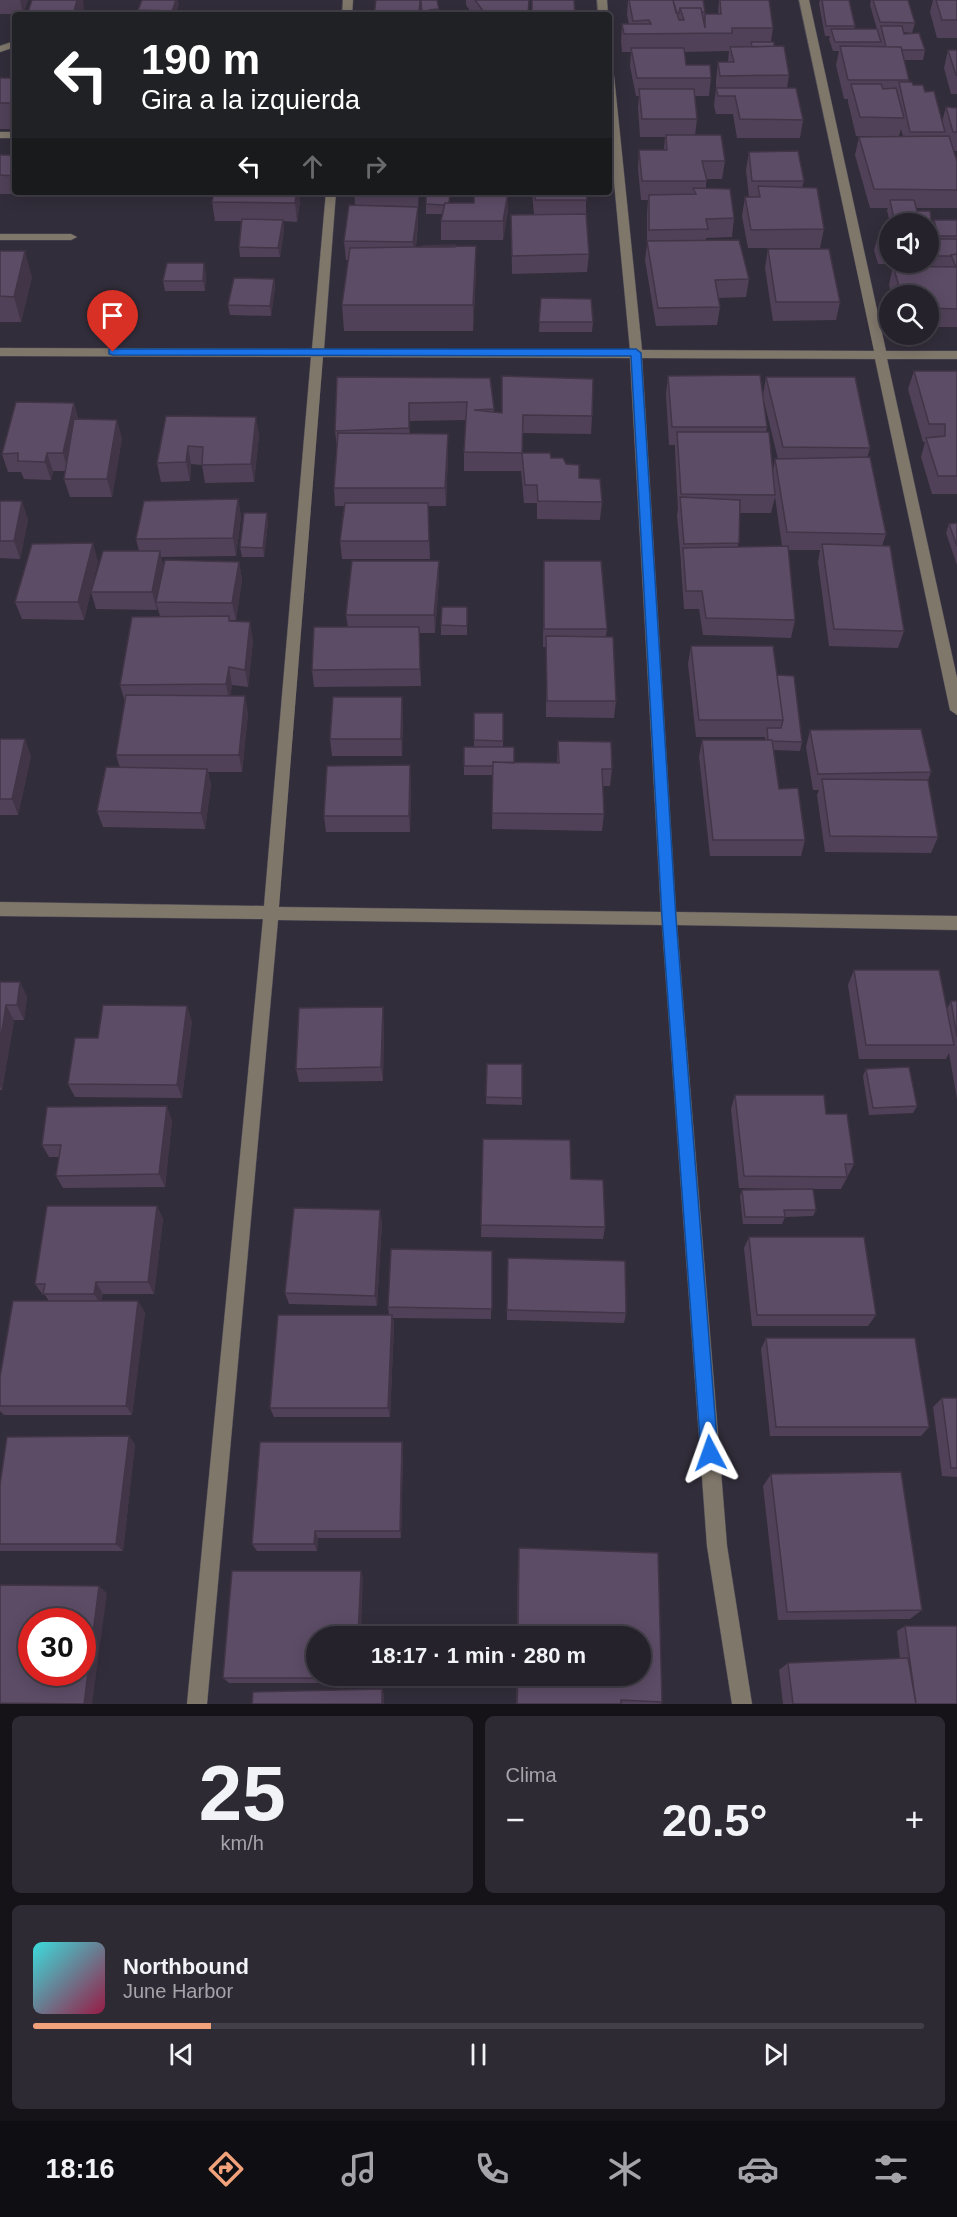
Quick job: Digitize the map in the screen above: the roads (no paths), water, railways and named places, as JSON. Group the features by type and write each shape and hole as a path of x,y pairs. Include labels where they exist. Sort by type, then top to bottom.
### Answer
{"street":[{"path":"804,0 957,710"},
{"path":"612,107 636,353 669,918 717,1546 742,1704"},
{"path":"196,1704 271,913 331,195"},
{"path":"0,237 71,237"},
{"path":"0,352 957,355"},
{"path":"0,909 957,922"}]}
